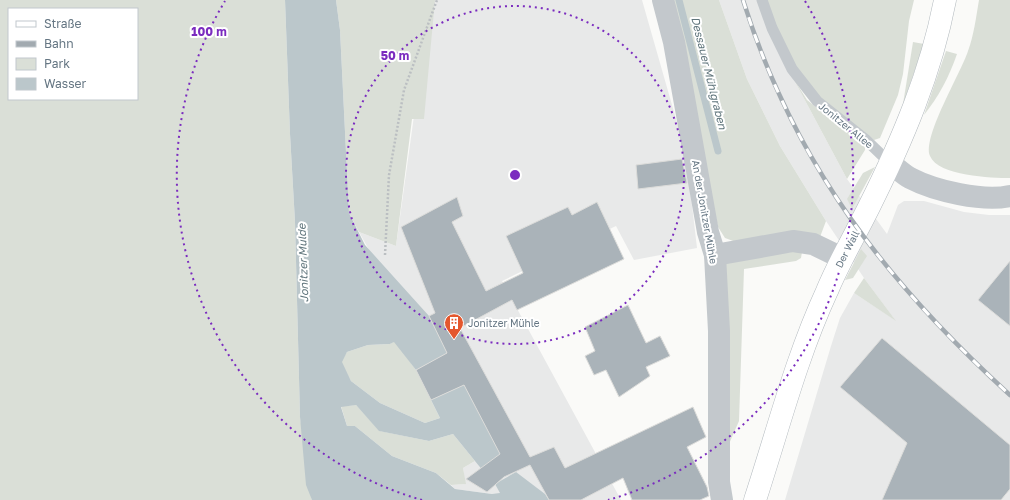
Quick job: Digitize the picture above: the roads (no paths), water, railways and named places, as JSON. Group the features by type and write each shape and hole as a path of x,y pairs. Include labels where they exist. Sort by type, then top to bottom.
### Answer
{"main road":[{"name":"Der Wall","path":"756,500 805,343 842,258 890,163 910,119 934,50 945,0"}],"street":[{"name":"An der Jonitzer Mühle","path":"662,0 674,42 708,232 715,255 719,331 719,482 722,500"},
{"path":"890,163 915,180 948,191 974,196 1002,198 1010,196"},
{"path":"715,255 793,242 813,244 842,258"}],"lane":[{"name":"Jonitzer Allee","path":"762,0 772,28 792,69 818,101 865,138 890,163"}],"water":[{"name":"Jonitzer Mulde","path":"285,0 336,0 340,30 349,213 365,245 429,316 447,353 416,370 394,342 390,344 368,345 347,352 342,362 351,381 380,403 425,423 440,418 431,400 464,385 508,468 488,477 453,434 429,441 379,431 356,405 341,407 347,426 355,426 392,456 436,473 455,489 492,494 500,493 495,484 516,472 545,494 549,500 312,500 306,485 300,417 295,222"}],"waterway":[{"name":"Dessauer Mühlgraben","path":"679,0 718,151"}],"railway":[{"path":"743,0 764,59 789,114 817,167 849,216 884,263 923,308 965,352 1010,395"}],"place":[{"name":"Jonitzer Mühle","path":"454,340"}]}
